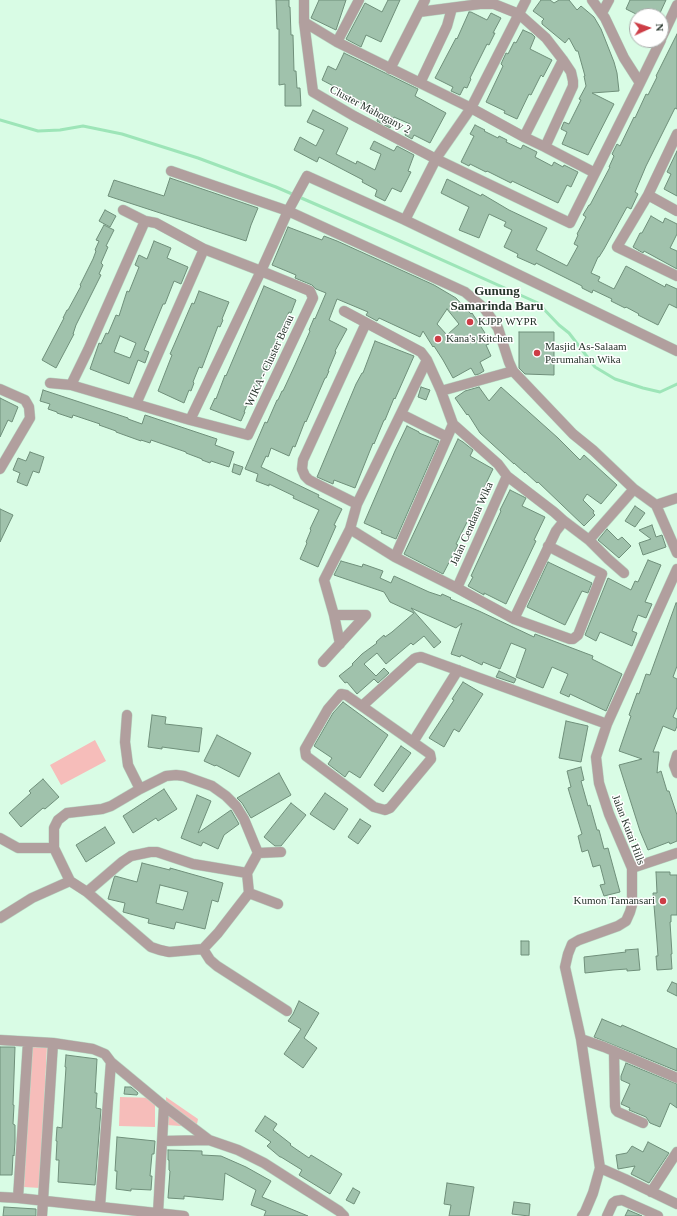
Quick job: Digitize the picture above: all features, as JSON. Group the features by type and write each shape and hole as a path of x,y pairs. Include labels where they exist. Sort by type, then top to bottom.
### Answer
{"street":[{"name":"Cluster Mahogany 2","path":"304,0 304,22 313,92 360,119 436,159 570,223 657,48"},
{"path":"337,42 358,0"},
{"path":"390,68 425,0"},
{"path":"405,220 436,159 471,108 526,0"},
{"path":"592,0 605,18 624,58 640,83"},
{"path":"602,13 609,0"},
{"path":"419,12 480,4 494,4 519,14 546,38 571,72 573,86 545,147"},
{"name":"Cluster Mahogany 2","path":"669,23 677,6"},
{"path":"420,83 447,26 452,8"},
{"path":"304,22 337,42 471,108 595,174"},
{"path":"524,137 563,60"},
{"path":"677,136 648,195 617,247 677,276"},
{"path":"171,172 289,210 465,292 484,308 498,328 513,371 573,434 594,451 634,489 656,505 677,553"},
{"path":"190,420 289,210 307,176 405,220 676,349"},
{"path":"648,195 677,211"},
{"name":"WIKA - Cluster Berau","path":"50,383 71,385 190,420 248,435 313,298 310,291 204,249 156,223 145,221 123,210"},
{"path":"71,385 145,221"},
{"path":"136,404 204,249"},
{"name":"Jalan Cendana Wika","path":"344,311 421,352 427,360 441,391 453,424 498,464 507,476 457,588"},
{"path":"357,504 309,480 304,476 302,469 304,460 366,323"},
{"path":"340,644 334,615 324,580 350,529 357,504 427,360"},
{"path":"441,391 513,371"},
{"path":"0,389 25,400 30,407 30,418 1,465"},
{"path":"401,414 447,437"},
{"path":"395,557 453,424"},
{"path":"507,476 589,540 608,559 624,572"},
{"path":"589,540 634,489"},
{"path":"656,505 677,498"},
{"path":"514,619 548,546 556,531 564,521"},
{"path":"350,529 395,557 514,619 570,639 573,639 578,635 608,559"},
{"path":"548,546 602,574"},
{"name":"Jalan Kutai Hills","path":"582,1216 593,1193 600,1168 581,1039 565,968 572,944 618,926 626,921 632,905 632,868 598,784 596,757 607,724 677,569"},
{"path":"323,662 366,616 334,615"},
{"path":"362,706 416,658 421,658 607,724"},
{"path":"414,742 458,670"},
{"path":"341,694 346,695 362,706 430,754 430,759 390,808 385,810 374,806 308,758 305,752 305,749 328,709 341,694"},
{"path":"127,715 125,742 128,765 140,789"},
{"path":"176,775 184,776 212,786 226,796 236,806 244,819 258,853 247,873 248,893 218,933 203,949 169,952 151,947 87,892 70,881 54,848 54,828 58,820 67,813 102,809 111,806 166,776 176,775"},
{"path":"0,838 18,848 54,848"},
{"path":"87,892 131,856 150,852 157,852 193,864 247,873"},
{"path":"258,853 281,852"},
{"path":"632,868 677,853"},
{"path":"0,918 32,898 70,881"},
{"path":"248,893 278,904"},
{"path":"203,949 210,960 217,966 287,1012"},
{"path":"581,1039 614,1051 677,1078"},
{"path":"0,1040 53,1043 93,1048 105,1054 111,1062 164,1106 210,1140 238,1150 264,1163 339,1211 344,1216"},
{"path":"18,1198 28,1042"},
{"path":"42,1216 53,1043"},
{"path":"614,1051 616,1110 643,1123"},
{"path":"100,1206 111,1062"},
{"path":"158,1212 164,1106"},
{"path":"162,1140 210,1140"},
{"path":"652,1192 677,1152"},
{"path":"600,1168 677,1204"},
{"path":"0,1197 100,1206 184,1216"},
{"path":"607,1216 613,1203 622,1200 658,1216"}],"shaded area":[{"path":"95,740 106,761 61,785 50,765"},
{"path":"30,1045 47,1046 40,1188 24,1187"},
{"path":"120,1097 155,1098 155,1127 119,1126"},
{"path":"166,1097 198,1119 196,1127 166,1125"}],"building":[{"path":"276,0 289,0 291,35 293,35 294,71 296,71 297,88 300,88 301,106 285,106 285,84 279,85 279,29 277,29"},
{"path":"319,0 346,0 336,30 311,18"},
{"path":"388,0 400,0 381,42 366,35 361,47 346,39 365,3 382,12"},
{"path":"541,0 550,0 554,3 559,0 569,0 577,10 581,6 594,17 601,29 614,62 619,91 592,93 614,104 588,155 562,144 567,132 561,129 564,122 569,124 581,100 579,99 586,86 585,76 578,51 576,51 569,38 565,43 542,24 544,19 533,11"},
{"path":"630,0 666,0 662,8 629,8 629,10 626,9"},
{"path":"469,12 487,20 491,13 501,18 493,33 495,33 489,45 487,44 470,78 471,79 467,88 464,87 460,95 451,91 453,87 435,78 456,38 457,39"},
{"path":"523,30 535,37 530,49 552,60 543,77 541,75 531,95 529,94 517,119 504,113 505,111 486,102 503,66 501,64 506,53 508,54 514,42 516,43"},
{"path":"677,34 677,109 675,108 646,166 635,192 638,194 631,209 627,207 598,257 591,273 600,277 598,281 614,289 626,266 665,287 666,284 677,289 677,308 669,304 658,325 626,307 625,308 611,301 612,299 593,290 592,293 582,288 582,286 536,263 535,265 517,257 518,254 504,247 512,230 504,226 506,222 489,214 479,238 459,230 469,207 441,193 447,179 481,196 482,194 509,210 547,228 536,250 567,266 578,246 574,244 578,235 577,234 586,217 583,215 610,167 614,156 612,154 617,144 620,146 646,94 648,95"},
{"path":"344,53 418,89 415,96 446,113 430,143 414,135 412,139 405,135 410,124 394,117 390,128 377,121 380,112 339,95 341,90 322,80 328,66 336,70"},
{"path":"313,110 348,128 336,154 356,164 357,161 375,170 381,154 370,149 374,141 394,151 397,146 414,155 408,171 411,172 401,192 392,188 385,201 375,196 377,190 362,182 363,180 319,157 317,162 294,150 300,137 316,146 324,130 307,122"},
{"path":"475,125 498,138 499,136 507,140 506,142 521,149 523,145 537,152 535,157 552,166 554,162 578,172 571,187 567,185 558,203 512,181 511,183 487,171 486,172 470,164 469,166 461,162 474,136 470,134"},
{"path":"677,151 677,196 664,189 671,174 667,172"},
{"path":"170,178 258,208 246,241 108,196 114,180 164,196"},
{"path":"105,210 116,216 110,227 99,221"},
{"path":"651,216 663,223 665,218 677,224 677,234 670,248 677,251 677,269 644,251 643,253 633,247"},
{"path":"104,225 114,230 106,246 108,247 101,263 103,265 99,274 101,275 76,325 74,334 56,368 42,360 81,286 80,285 96,251 95,250 99,241 96,240"},
{"path":"288,227 322,240 324,236 337,241 434,285 456,298 471,314 472,313 485,333 484,334 489,344 486,345 491,356 480,362 484,371 479,374 475,375 471,368 453,378 443,360 423,331 420,337 379,318 377,321 366,315 368,312 337,299 329,320 347,329 335,351 336,352 329,371 306,422 305,421 295,447 293,446 289,456 271,448 268,457 266,456 261,467 319,495 318,497 342,509 334,525 336,526 318,567 300,559 307,543 310,529 319,510 293,498 294,496 269,484 269,486 256,481 258,474 245,469 265,422 267,423 295,365 326,293 295,278 296,275 272,265","holes":["447,309 459,324 447,335 437,324"]},
{"path":"154,241 171,248 167,258 188,267 181,284 174,281 144,350 149,352 145,363 138,360 129,384 90,369 99,343 101,344 106,333 108,334 116,315 119,316 127,291 129,292 139,267 135,265 139,255 147,259","holes":["120,336 136,343 130,358 114,352"]},
{"path":"264,286 296,300 291,313 289,312 285,320 264,374 258,386 255,385 241,421 210,409 215,398 216,399"},
{"path":"199,291 229,302 222,319 223,320 220,327 218,326 202,368 199,367 191,391 189,390 184,403 158,391 172,355 170,354 192,303 194,304"},
{"name":"Masjid As-Salaam Perumahan Wika","path":"519,332 554,332 554,375 525,374 519,368"},
{"path":"375,341 414,356 374,444 373,443 355,488 334,480 333,484 317,477 356,384 363,373"},
{"path":"421,387 430,390 426,400 418,397"},
{"path":"479,387 489,401 501,387 558,438 580,460 584,455 617,485 601,504 587,494 583,500 594,511 593,513 595,515 584,526 538,482 537,483 514,464 480,433 468,414 467,415 455,398 465,391"},
{"path":"43,390 142,424 145,415 217,439 215,445 234,452 229,467 211,461 210,463 186,452 151,440 150,443 141,441 99,425 100,424 73,415 72,418 57,413 48,409 50,404 40,401"},
{"path":"0,398 18,407 12,422 8,420 0,437"},
{"path":"407,426 419,433 439,441 396,539 381,533 382,531 364,523"},
{"path":"458,439 473,450 470,456 493,469 443,574 404,554"},
{"path":"30,452 44,457 39,473 33,471 27,486 17,482 20,473 13,470 18,458 26,461"},
{"path":"234,464 243,467 240,475 232,472"},
{"path":"510,490 526,498 522,506 545,517 534,540 536,541 506,604 484,593 484,595 468,586 473,577 471,576"},
{"path":"635,506 645,513 635,527 625,521"},
{"path":"0,509 13,515 0,542"},
{"path":"652,525 656,537 662,535 666,547 643,555 639,543 651,539 639,530"},
{"path":"607,529 618,540 622,537 631,546 619,558 598,540"},
{"path":"648,560 661,565 645,602 652,604 646,618 638,615 632,631 637,633 632,646 600,632 596,641 585,635 608,578 631,590 635,581 638,582"},
{"path":"341,561 362,567 363,564 383,571 380,578 391,583 394,576 429,592 441,596 442,594 534,637 535,634 593,656 592,659 622,674 606,711 570,694 569,697 560,693 568,674 552,667 543,688 516,677 526,649 511,643 500,669 483,662 482,665 461,655 460,657 451,654 462,623 456,628 411,608 441,642 434,648 424,636 413,645 411,643 386,664 377,653 364,664 376,676 384,668 389,673 378,683 374,679 357,694 347,682 345,683 339,676 353,665 352,664 362,654 377,643 376,642 384,635 385,637 392,632 414,613 390,602 384,592 334,575"},
{"path":"548,562 592,583 588,593 582,591 565,625 527,607"},
{"path":"676,603 677,666 673,677 677,679 677,707 673,717 677,719 677,726 675,731 663,726 653,752 659,752 657,773 661,771 677,815 677,841 670,844 669,842 648,850 640,831 619,765 642,759 619,751 637,693 639,694 646,674 650,675"},
{"path":"499,671 516,679 514,683 496,677"},
{"path":"463,682 483,694 459,732 454,729 444,747 429,738 454,700 452,699"},
{"path":"343,702 388,735 360,778 349,771 345,777 328,764 332,758 314,746 333,713"},
{"path":"152,715 166,717 165,724 202,728 199,752 162,747 162,749 148,747"},
{"path":"566,721 588,726 581,762 559,758"},
{"path":"217,735 251,753 239,777 216,765 215,766 204,761"},
{"path":"401,746 411,753 383,792 374,785"},
{"path":"581,767 584,780 581,781 588,806 590,805 604,849 608,848 620,892 604,896 600,885 605,884 600,865 593,867 588,850 582,852 578,836 582,834 568,788 571,787 567,771"},
{"path":"279,773 291,795 251,818 242,803 237,798"},
{"path":"43,779 59,797 45,809 43,808 21,827 9,813 31,793 29,791"},
{"path":"164,789 177,809 158,821 156,818 133,833 123,816"},
{"path":"325,793 348,809 334,830 310,814"},
{"path":"197,795 211,801 198,833 231,810 239,824 224,835 218,849 203,842 201,846 181,838"},
{"path":"291,803 306,815 281,846 275,846 264,837"},
{"path":"360,819 371,826 358,844 348,837"},
{"path":"105,827 115,843 86,862 76,845"},
{"path":"142,863 170,870 170,868 223,883 218,902 212,900 205,929 176,922 174,929 148,923 149,919 123,912 125,903 108,899 115,876 137,882","holes":["160,885 188,892 183,910 156,903"]},
{"path":"656,872 670,872 670,875 677,875 677,915 671,915 670,922 672,969 657,970 656,956 658,956 653,893 657,893"},
{"path":"521,941 529,941 529,955 521,955"},
{"path":"638,949 640,970 627,971 627,969 585,973 584,957 626,952 625,950"},
{"path":"672,982 677,984 677,996 667,991"},
{"path":"299,1001 319,1013 304,1038 317,1048 303,1068 284,1054 301,1029 288,1021"},
{"path":"602,1019 621,1027 622,1025 677,1049 677,1071 594,1037"},
{"path":"0,1047 15,1047 13,1124 15,1125 15,1142 12,1175 0,1175"},
{"path":"66,1055 97,1059 95,1093 97,1093 96,1108 101,1109 95,1185 58,1182 59,1160 56,1160 56,1141 57,1127 62,1128"},
{"path":"626,1063 677,1084 677,1108 670,1103 660,1127 650,1123 646,1117 629,1110 630,1108 621,1104 630,1084 621,1080"},
{"path":"125,1087 131,1087 138,1093 137,1095 124,1094"},
{"path":"265,1116 277,1124 273,1130 291,1144 290,1145 309,1158 311,1155 342,1174 330,1194 299,1175 302,1170 280,1157 267,1146 271,1142 255,1131"},
{"path":"117,1137 155,1141 150,1176 152,1176 151,1190 131,1189 131,1191 116,1189 117,1171 115,1171"},
{"path":"648,1142 669,1153 649,1183 631,1174 635,1166 618,1169 616,1155 627,1153 632,1146 643,1152"},
{"path":"168,1150 202,1151 202,1155 221,1156 246,1167 271,1181 262,1197 308,1216 264,1216 266,1211 251,1205 256,1190 225,1173 223,1200 184,1196 184,1199 168,1198 170,1171"},
{"path":"447,1183 474,1187 469,1216 449,1216 451,1205 444,1204"},
{"path":"353,1188 360,1192 354,1204 346,1200"},
{"path":"514,1202 530,1204 529,1216 512,1214"},
{"path":"4,1207 36,1209 36,1216 3,1216"},
{"path":"628,1210 642,1216 625,1216"}],"waterway":[{"path":"0,120 38,131 60,130 83,126 122,134 198,158 276,187 538,303 559,325 569,333 595,367 615,379 660,392 677,384"}],"place":[{"name":"KJPP WYPR","path":"470,322"},
{"name":"Kana's Kitchen","path":"438,339"},
{"name":"Masjid As-Salaam Perumahan Wika","path":"537,353"},
{"name":"Kumon Tamansari","path":"663,901"}],"district":[{"name":"Gunung Samarinda Baru","path":"497,300"}]}
